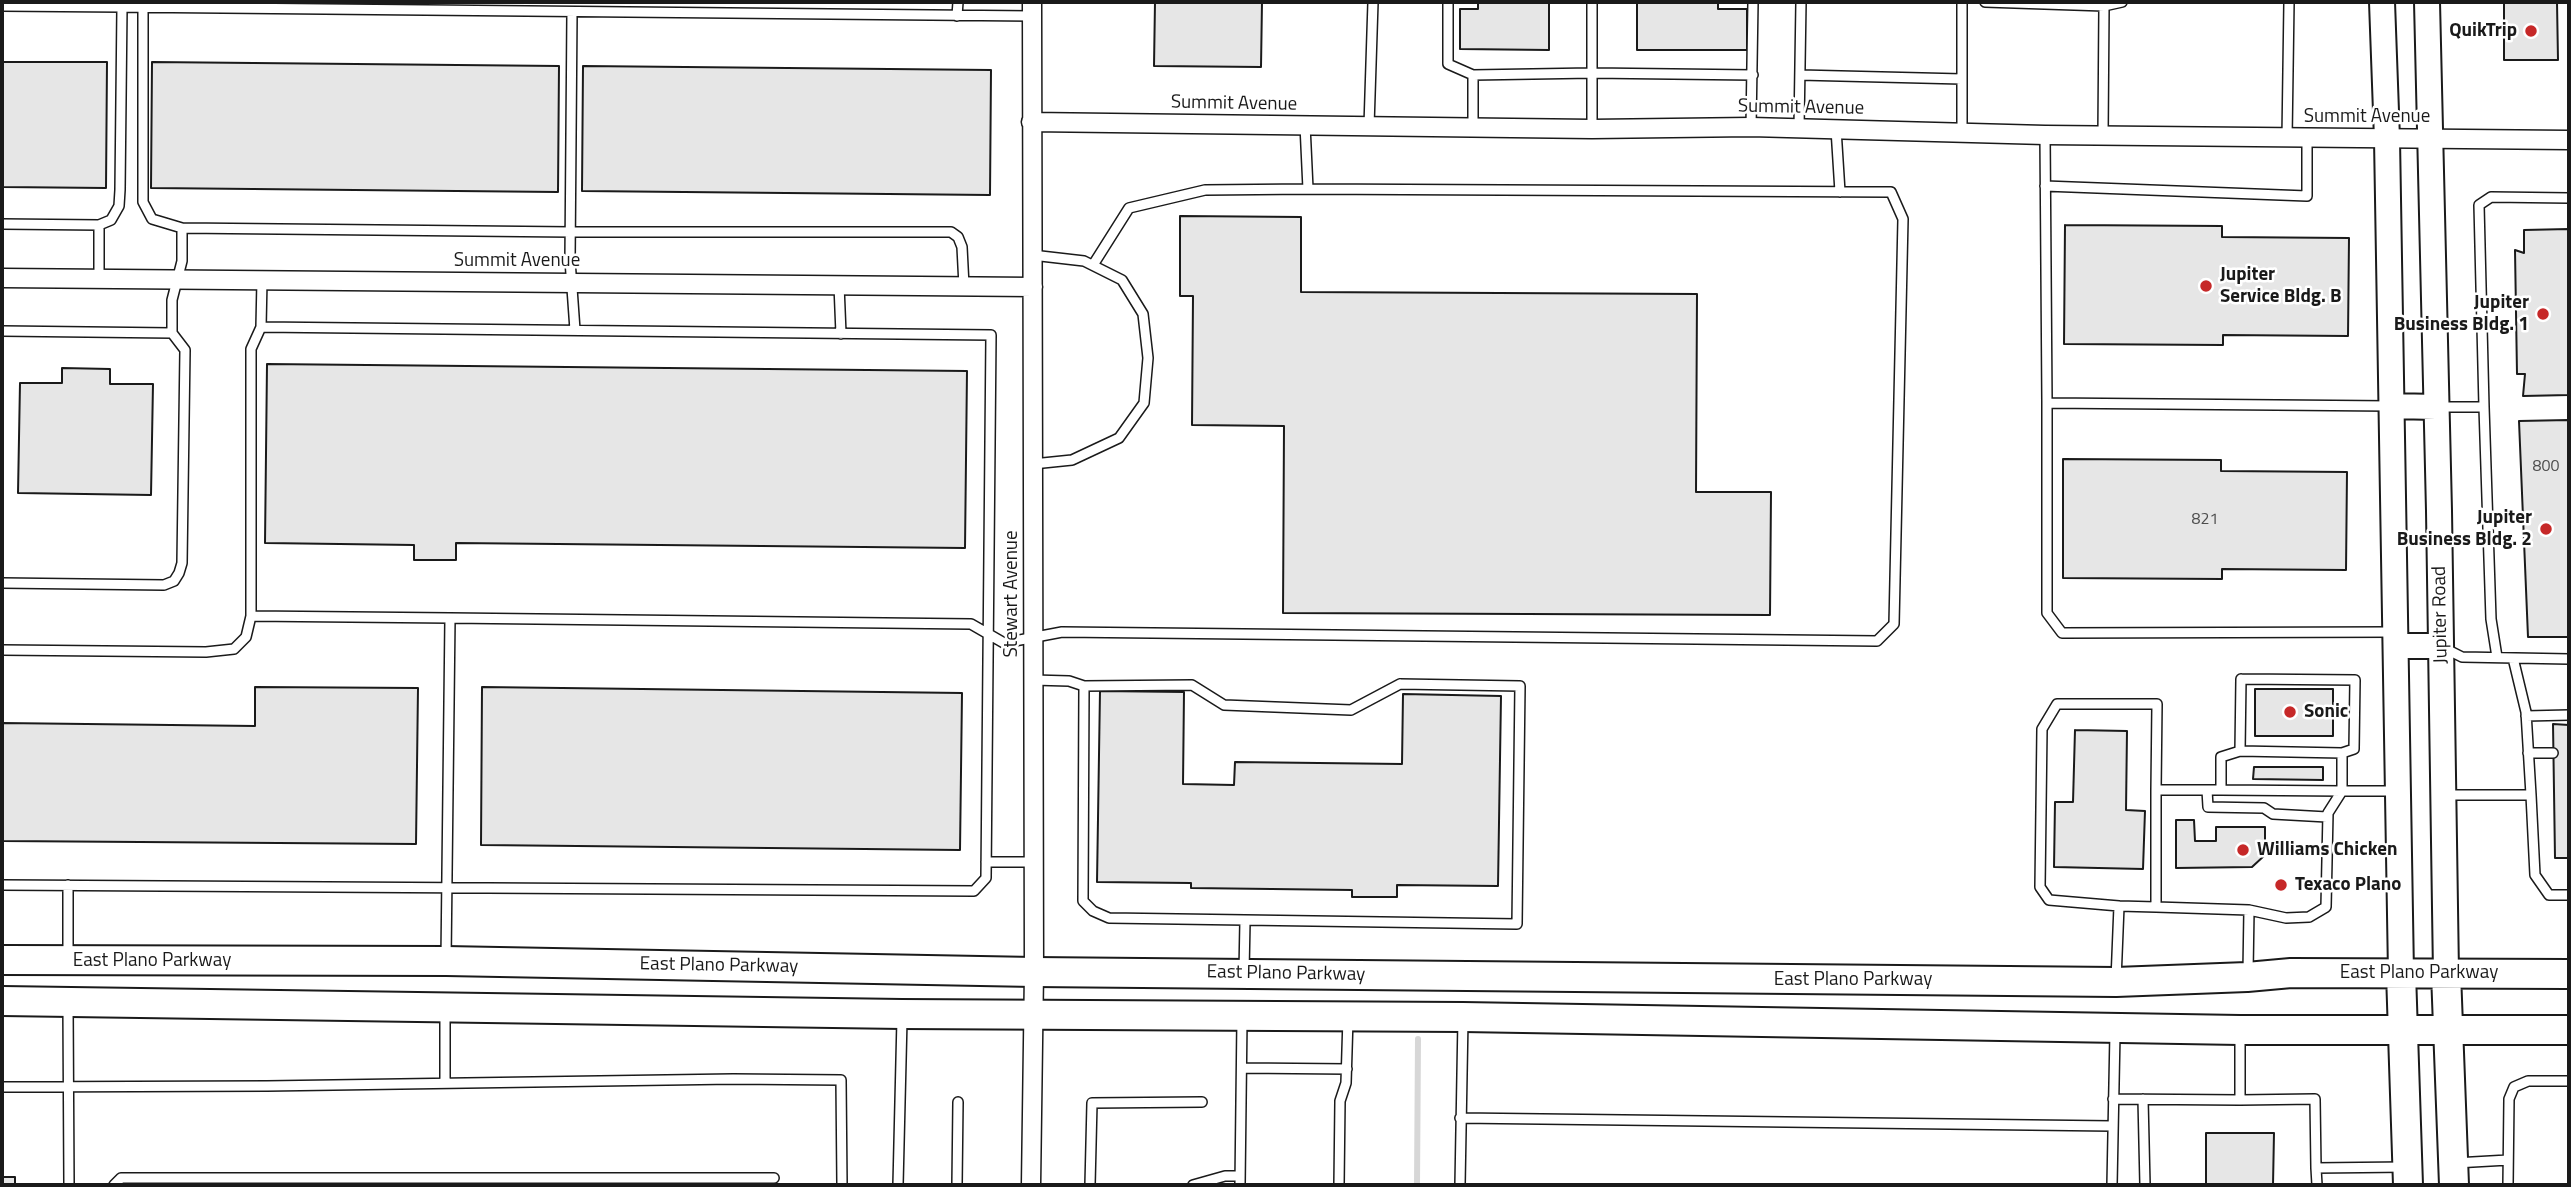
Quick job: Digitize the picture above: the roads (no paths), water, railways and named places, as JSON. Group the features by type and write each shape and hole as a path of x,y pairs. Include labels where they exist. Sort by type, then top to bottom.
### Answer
{"main road":[{"path":"2382,2 2387,139 2402,1029 2408,1176"},
{"name":"Jupiter Road","path":"2427,2 2447,1029 2454,1174"},
{"path":"2392,406 2436,407"},
{"path":"2396,639 2441,646"},
{"name":"East Plano Parkway","path":"2,960 446,961 1034,972 2116,982 2291,973 2569,974"},
{"path":"68,961 68,1001"},
{"path":"445,1008 446,961"},
{"path":"1242,1016 1244,973"},
{"path":"1349,975 1349,1017"},
{"path":"1463,977 1463,1017"},
{"path":"2115,1028 2116,982"},
{"name":"East Plano Parkway","path":"2,1001 902,1014 1463,1017 2240,1030 2569,1030"}],"street":[{"name":"Stewart Avenue","path":"1031,1185 1034,972 1032,9"},
{"name":"Summit Avenue","path":"1031,122 1592,129 1751,127 2045,135 2569,140"},
{"name":"Summit Avenue","path":"2,278 1032,286"}],"lane":[{"path":"957,16 958,2"},
{"path":"1369,126 1373,2"},
{"path":"1448,2 1448,64 1473,75 1753,75"},
{"path":"1592,2 1592,129"},
{"path":"1751,127 1752,2"},
{"path":"1800,128 1801,2"},
{"path":"1962,2 1962,132"},
{"path":"1985,2 2104,6 2122,2"},
{"path":"2287,138 2289,2"},
{"path":"2,6 957,16 1032,9"},
{"path":"2103,135 2104,6"},
{"path":"2,224 99,225 111,220 119,206 122,8"},
{"path":"143,8 143,202 152,219 183,228 951,232 958,237 962,247 964,286"},
{"path":"572,12 570,260 575,330"},
{"path":"1473,75 1473,128"},
{"path":"1800,75 1962,79"},
{"path":"1305,125 1308,188"},
{"path":"1836,129 1840,192"},
{"path":"2045,135 2047,613 2062,633 2396,639"},
{"path":"2045,186 2307,196 2307,138"},
{"path":"251,616 971,624 1004,643 1062,632 1877,641 1894,624 1903,219 1891,192 1308,188 1205,190 1129,208 1093,265"},
{"path":"2497,657 2491,619 2479,205 2491,197 2569,198"},
{"path":"99,225 99,279"},
{"path":"2,583 164,584 174,581 182,563 185,350 172,333 172,300 182,261 183,228"},
{"path":"1032,255 1084,261 1122,280 1143,314 1149,358 1144,404 1119,438 1072,460 1033,464"},
{"path":"2,650 206,652 234,649 246,637 251,616 251,349 261,327 262,280"},
{"path":"839,285 841,334"},
{"path":"2,885 974,891 986,878 991,335 261,327"},
{"path":"2,331 172,333"},
{"path":"2047,403 2392,406"},
{"path":"2436,407 2484,407"},
{"path":"446,961 450,618"},
{"path":"2441,646 2462,657 2569,659"},
{"path":"2513,658 2526,716 2535,875 2549,895 2569,895"},
{"path":"2221,790 2221,757 2240,751 2343,753 2354,749 2355,680 2241,679 2240,751"},
{"path":"1033,680 1069,681 1084,686 1192,685 1224,705 1351,710 1400,684 1520,686 1517,924 1109,918 1093,911 1083,901 1084,686"},
{"path":"2156,907 2157,704 2057,704 2042,729 2040,887 2049,900 2119,906 2249,910 2286,918 2309,917 2326,907 2327,817 2342,791 2343,753"},
{"path":"2526,716 2569,715"},
{"path":"2528,753 2553,753"},
{"path":"2156,790 2398,791"},
{"path":"2207,790 2208,807 2264,808 2273,814 2327,817"},
{"path":"2443,795 2531,795"},
{"path":"986,862 1034,862"},
{"path":"68,885 68,961"},
{"path":"2116,982 2119,906"},
{"path":"2248,977 2249,910"},
{"path":"1244,973 1245,921"},
{"path":"68,1001 69,1185"},
{"path":"445,1008 445,1082"},
{"path":"898,1185 902,1014"},
{"path":"1193,1185 1225,1176 1240,1180 1242,1016"},
{"path":"1339,1185 1340,1101 1346,1083 1349,1017"},
{"path":"1460,1185 1463,1017"},
{"path":"2112,1185 2115,1028"},
{"path":"2240,1030 2240,1100"},
{"path":"1242,1068 1347,1069"},
{"path":"2,1087 841,1080 842,1185"},
{"path":"2508,1185 2509,1099 2514,1087 2528,1081 2569,1081"},
{"path":"2113,1098 2315,1099 2317,1185"},
{"path":"2143,1099 2145,1185"},
{"path":"957,1185 958,1102"},
{"path":"1090,1185 1092,1103 1202,1102"},
{"path":"1460,1118 2112,1126"},
{"path":"2454,1174 2508,1160"},
{"path":"2316,1168 2408,1176"},
{"path":"114,1185 121,1178 774,1178"}],"waterway":[{"path":"1417,1185 1418,1039"}],"place":[{"name":"QuikTrip","path":"2531,31"},
{"name":"Jupiter Service Bldg. B","path":"2206,286"},
{"name":"Jupiter Business Bldg. 1","path":"2543,314"},
{"name":"Jupiter Business Bldg. 2","path":"2546,529"},
{"name":"Sonic","path":"2290,712"},
{"name":"Williams Chicken","path":"2243,850"},
{"name":"Texaco Plano","path":"2281,885"}]}
